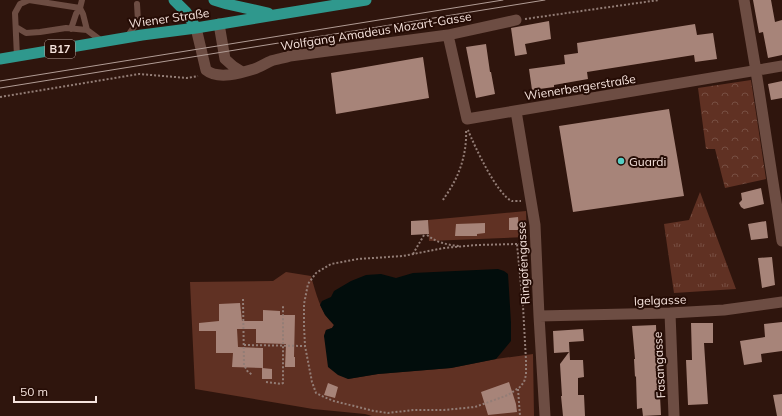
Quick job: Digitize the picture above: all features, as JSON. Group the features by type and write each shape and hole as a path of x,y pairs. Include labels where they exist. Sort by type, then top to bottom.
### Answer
{"main road":[{"path":"174,0 186,12 196,28"},
{"path":"214,0 274,15"},
{"name":"Wiener Straße","path":"0,59 366,0"}],"street":[{"path":"744,0 782,240"},
{"name":"Wolfgang Amadeus Mozart-Gasse","path":"210,73 232,75 290,56 448,35 516,20"},
{"path":"219,24 225,59 242,72"},
{"path":"196,28 206,70 210,73"},
{"name":"Wienerbergerstraße","path":"448,35 467,119 782,66"},
{"name":"Ringofengasse","path":"516,111 535,225 532,244 545,416"},
{"name":"Igelgasse","path":"538,316 670,313 724,310 782,302"},
{"name":"Fasangasse","path":"670,313 674,416"}],"lane":[{"path":"17,57 15,13 20,4 28,0 80,8"},
{"path":"71,29 82,0"},
{"path":"127,38 138,21 137,4"},
{"path":"80,8 87,30"},
{"path":"16,27 26,33 66,28 87,30 103,42"}],"path":[{"path":"516,20 659,0"},
{"path":"0,97 139,74 187,78 210,73"},
{"path":"443,200 453,185 461,166 466,142 466,127 497,187 504,196 512,201 524,202"},
{"path":"413,254 425,235 450,245 464,246"},
{"path":"517,244 523,306 526,361 526,375 524,382 518,389 508,395 474,407 388,413 334,401 324,398 316,393 312,382 305,346 304,304 308,284 316,273 331,264 366,258 402,256 444,248 464,246 517,244 532,244"},
{"path":"243,298 244,365 248,372 252,374"},
{"path":"266,382 283,383 283,306"},
{"path":"244,345 305,346"},
{"path":"518,389 520,416"}],"green space":[{"path":"751,80 766,179 725,188 715,149 706,149 698,88"},
{"path":"700,192 736,289 674,293 664,224 689,220"},
{"path":"526,211 527,237 429,241 428,220"},
{"path":"286,272 311,276 322,308 329,320 334,325 332,328 326,330 324,336 348,379 378,374 451,368 496,359 533,354 534,416 372,416 313,409 195,389 190,282 273,281"}],"shaded area":[{"path":"498,269 508,274 511,341 496,359 451,368 378,374 348,379 338,375 328,367 324,336 326,330 332,328 334,325 325,315 320,305 322,301 331,297 334,291 351,281 366,275 381,274 396,278 413,273"}],"building":[{"path":"753,0 771,0 775,22 782,20 782,55 768,58 763,32 759,33"},
{"path":"549,21 551,39 525,44 527,54 515,56 511,28"},
{"path":"695,24 697,35 713,33 717,59 695,62 694,55 587,72 588,79 554,85 554,87 532,90 529,69 565,64 564,55 578,53 577,43"},
{"path":"486,44 495,94 476,98 466,47"},
{"path":"423,57 429,98 336,114 331,73"},
{"path":"782,81 782,98 771,100 768,84"},
{"name":"Guardi","path":"669,109 684,196 573,212 559,126"},
{"path":"761,188 764,204 744,209 741,207 739,203 742,200 741,193"},
{"path":"518,217 519,230 509,230 509,218"},
{"path":"428,220 429,234 411,235 411,221"},
{"path":"766,221 768,238 751,240 748,224"},
{"path":"485,223 485,233 477,234 477,236 455,236 456,224"},
{"path":"772,257 775,285 762,288 758,258"},
{"path":"240,303 242,321 263,321 263,310 280,311 280,315 295,315 295,367 285,367 286,344 256,343 256,329 237,329 238,347 263,348 263,368 232,367 233,353 216,353 216,331 199,331 199,323 219,321 219,304"},
{"path":"782,322 782,351 761,354 762,362 744,365 740,341 765,337 764,324"},
{"path":"691,323 713,323 713,343 704,343 708,404 688,405 686,360 692,360"},
{"path":"656,325 661,415 643,416 642,408 637,409 632,326"},
{"path":"583,329 584,341 569,342 570,360 583,360 584,377 578,378 578,395 584,395 585,416 563,416 560,364 569,352 554,353 553,331"},
{"path":"262,368 272,369 272,379 262,379"},
{"path":"509,382 517,412 488,415 481,392"},
{"path":"328,383 338,387 335,398 324,395"},
{"path":"782,394 782,416 777,416 773,395"}],"tram line":[{"path":"0,81 503,0"},
{"path":"0,88 545,0"}],"place":[{"name":"Guardi","path":"621,161"}]}
